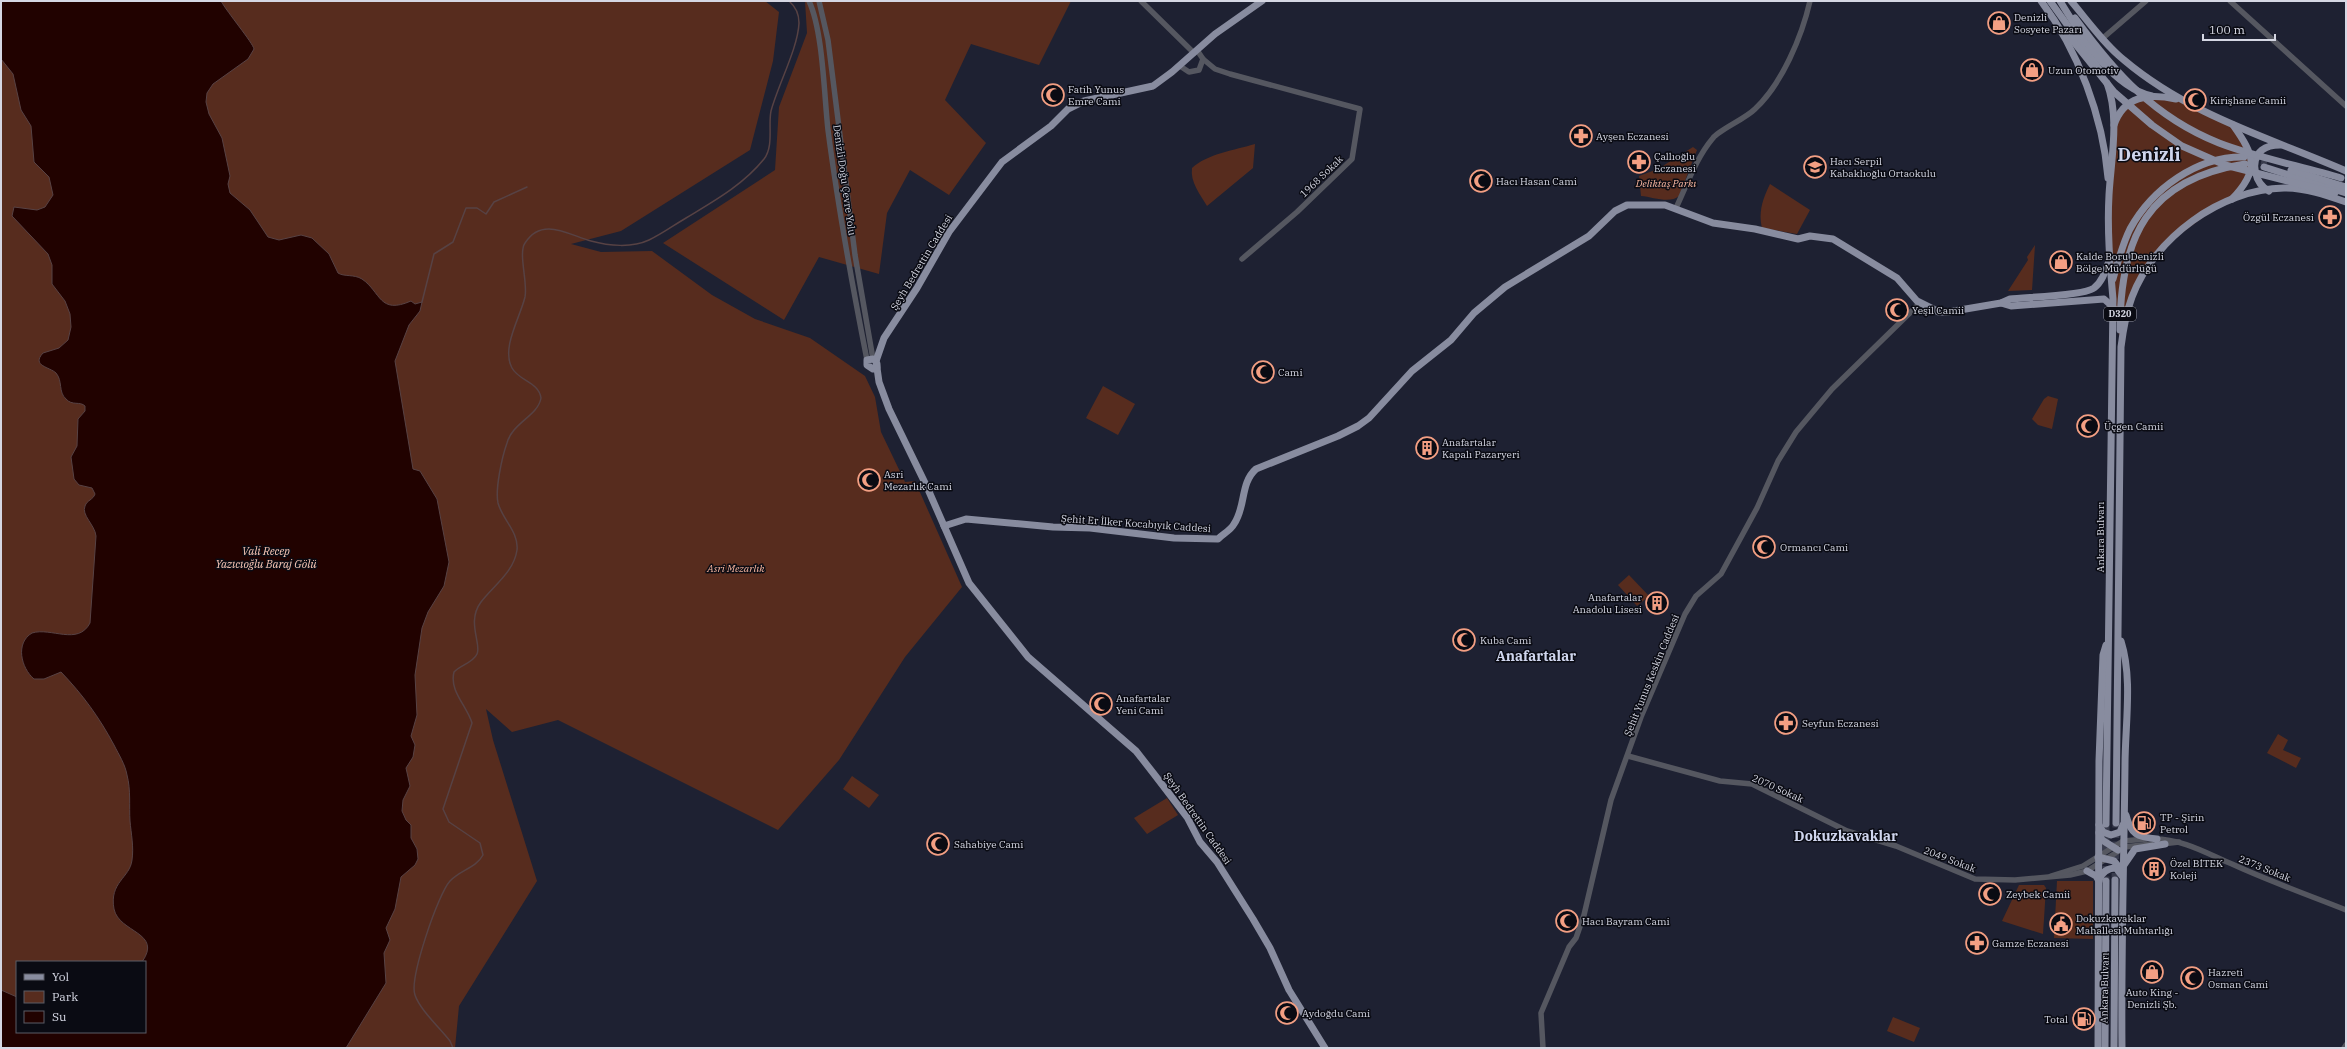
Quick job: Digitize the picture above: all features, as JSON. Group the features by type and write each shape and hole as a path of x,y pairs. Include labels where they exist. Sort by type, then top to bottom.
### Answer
{"main road":[{"name":"Şeyh Bedrettin Caddesi","path":"1262,1 1215,34 1180,66 1153,86 1107,94 1084,100 1074,106 1051,126 1002,162 949,232 918,288 884,338 874,360 879,382 889,409 969,583 1028,657 1136,751 1188,817 1200,842 1217,862 1253,919 1270,948 1289,990 1325,1048"},
{"path":"2041,1 2052,17 2076,62 2092,104 2107,168 2109,196"},
{"path":"2050,1 2069,36"},
{"path":"2050,1 2092,58 2108,87 2113,128 2113,158 2109,196"},
{"path":"2060,1 2114,76 2135,90 2152,96 2182,100"},
{"path":"2065,1 2075,18 2121,77 2139,94 2181,124 2220,143 2243,151 2344,180"},
{"path":"2071,1 2123,59 2182,100 2233,125 2346,171"},
{"path":"2052,17 2114,92 2146,121 2177,144 2225,165 2332,195 2346,202"},
{"path":"2113,128 2120,112 2126,106 2140,98 2152,96"},
{"path":"2232,199 2246,183 2251,173 2252,163 2250,151 2233,125"},
{"path":"2269,191 2264,188 2257,179 2255,171 2257,157 2264,148 2280,145"},
{"name":"Ankara Bulvarı","path":"2112,283 2121,250 2130,229 2146,206 2163,188 2197,167 2230,158 2244,161 2200,175 2169,192 2141,226 2128,257 2122,280 2118,634 2120,824"},
{"path":"2346,187 2265,165 2346,193"},
{"path":"2232,199 2283,188 2346,197"},
{"name":"Ankara Bulvarı","path":"2105,1048 2103,881 2098,833 2102,824 2109,632 2112,283 2109,249 2109,196"},
{"name":"Ankara Bulvarı","path":"2121,347 2132,296 2151,263 2180,230 2195,218 2232,199"},
{"name":"Şehit Er İlker Kocabıyık Caddesi","path":"944,526 960,520 980,519 1174,538 1218,539 1234,524 1250,474 1256,468 1338,436 1363,422 1412,371 1451,340 1474,313 1505,287 1589,236 1615,211 1627,205 1656,204 1676,208 1717,224 1755,229 1798,239 1810,236 1833,239 1897,278 1920,303 1933,310 1944,312 2001,303 2010,299 2090,290 2100,280 2110,258"},
{"name":"Şehit Er İlker Kocabıyık Caddesi","path":"2001,303 2011,306 2104,299 2112,306"},
{"path":"874,360 876,368 870,369 879,382"},
{"path":"2118,634 2126,657 2124,807 2120,824 2119,846 2123,869"},
{"path":"2124,807 2131,831 2142,836 2157,839"},
{"path":"2102,824 2103,832 2111,835 2120,832 2120,824"},
{"path":"2098,833 2102,840 2119,846"},
{"path":"2119,880 2128,856 2135,849 2165,844"},
{"path":"2101,860 2118,864 2123,869"},
{"path":"2098,1048 2103,872 2113,868 2119,871 2122,1048"},
{"path":"2087,871 2103,881"},
{"name":"Ankara Bulvarı","path":"2114,1048 2119,880"}],"street":[{"name":"Denizli Doğu Çevre Yolu","path":"809,1 816,22 828,130 846,256 874,360"},
{"name":"Denizli Doğu Çevre Yolu","path":"818,1 824,16 828,40 855,255 874,360"},
{"path":"1141,1 1215,69"},
{"path":"1676,208 1704,149 1714,136 1736,124 1766,98 1797,44 1810,1"},
{"path":"2103,38 2146,1"},
{"path":"2230,1 2346,106"},
{"path":"1199,70 1202,66 1203,59"},
{"path":"1180,66 1189,72 1215,69"},
{"name":"1968 Sokak","path":"1215,69 1360,109 1352,159 1297,212 1242,259"},
{"name":"Şehit Yunus Keskin Caddesi","path":"1543,1048 1541,1013 1569,947 1576,938 1584,915 1609,807 1641,717 1685,614 1696,596 1720,574 1792,439 1832,389 1920,303"},
{"name":"2070 Sokak","path":"1628,756 1720,781 1752,784 1847,831"},
{"name":"2049 Sokak","path":"1847,831 1896,846 1951,871 1975,879 2014,880 2050,878"},
{"name":"2373 Sokak","path":"2119,846 2132,839 2170,839 2198,848 2232,864 2346,910"},
{"path":"2050,878 2087,871 2119,846 2179,842"},
{"path":"2050,878 2053,874 2101,860"}],"green space":[{"name":"Asri Mezarlık","path":"1,1 765,1 779,12 773,61 750,150 621,231 571,244 601,252 652,251 712,295 755,319 810,338 865,376 875,397 881,432 905,482 915,481 962,587 905,657 839,760 778,830 558,720 512,732 486,709 493,740 537,881 459,1006 455,1048 1,1048"},
{"path":"805,1 1071,1 1039,65 971,44 945,100 986,143 949,195 910,170 887,213 879,274 819,257 784,320 663,243 775,170 779,107 807,33"},
{"path":"2174,98 2233,125 2252,163 2240,190 2167,244 2132,296 2121,347 2113,299 2109,196 2118,116 2134,101"},
{"path":"1255,144 1253,168 1207,206 1194,183 1192,168 1205,159"},
{"name":"Deliktaş Parkı","path":"1693,147 1697,150 1679,196 1671,200 1666,200 1641,196 1639,176 1658,169"},
{"path":"1770,184 1810,210 1797,234 1762,228 1762,205"},
{"path":"2035,245 2032,290 2008,291 2028,260 2027,257"},
{"path":"1103,386 1135,404 1118,435 1086,418"},
{"path":"2048,396 2058,399 2052,429 2038,425 2032,419 2044,399"},
{"path":"1629,575 1649,596 1637,606 1618,585"},
{"path":"2278,734 2288,740 2283,750 2301,758 2296,768 2267,753"},
{"path":"852,776 879,795 869,808 843,789"},
{"path":"1167,798 1178,815 1147,834 1134,818"},
{"path":"2057,881 2093,881 2093,939 2054,938"},
{"path":"2019,885 2044,885 2046,888 2043,934 2002,921"},
{"path":"1893,1017 1920,1028 1914,1042 1887,1031"}],"water":[{"name":"Vali Recep Yazıcıoğlu Baraj Gölü","path":"1,1 221,1 254,49 248,59 213,84 207,93 206,102 209,114 222,138 230,176 228,184 230,193 250,210 268,237 279,240 301,235 312,238 329,254 338,273 362,279 386,304 400,305 411,301 415,304 422,302 420,311 409,325 395,361 413,469 420,471 437,499 449,562 444,586 428,612 422,628 415,675 417,715 411,736 415,745 413,757 406,768 410,786 403,800 402,811 406,820 411,825 411,838 417,849 418,859 415,865 401,877 395,909 386,928 390,940 384,953 386,983 346,1048 1,1048 1,990 16,997 16,1033 146,1033 146,961 142,961 147,952 147,944 144,938 123,923 114,909 114,892 128,871 133,855 129,786 123,763 96,716 61,672 44,679 34,679 26,669 22,656 23,643 32,633 47,632 71,635 85,630 90,623 96,536 86,517 84,509 86,504 95,494 92,488 79,485 74,479 71,457 77,446 78,419 85,411 85,406 68,401 62,393 56,373 43,366 39,361 43,353 59,348 68,340 71,327 70,314 65,301 52,284 52,265 48,254 12,216 14,207 37,210 45,207 53,195 49,177 34,162 31,126 21,110 13,74 1,59"}],"waterway":[{"path":"453,1048 450,1041 421,1007 415,995 414,986 420,955 432,919 445,889 454,877 476,863 483,855 480,843 449,822 443,809 472,723 456,692 453,679 454,672 473,660 477,654 478,644 474,625 477,610 481,602 512,565 517,550 517,543 513,531 500,509 497,497 503,456 510,436 514,430 535,410 541,398 537,388 519,376 512,368 509,360 512,333 523,305 526,291 522,254 523,248 525,243 532,235 539,230 548,229 565,232 605,244 628,245 642,243 659,235 728,192 747,177 767,154 770,142 771,111 792,55 798,33 798,13 789,1"},
{"path":"422,302 434,254 453,242 466,208 477,208 486,214 494,202 527,187"}],"tunnel":[{"path":"2251,159 2267,163"},
{"path":"2115,880 2116,823"},
{"path":"2106,824 2106,881"}],"place":[{"name":"Denizli Sosyete Pazarı","path":"1999,23"},
{"name":"Uzun Otomotiv","path":"2032,70"},
{"name":"Fatih Yunus Emre Cami","path":"1053,95"},
{"name":"Kirişhane Camii","path":"2195,100"},
{"name":"Ayşen Eczanesi","path":"1581,136"},
{"name":"Çallıoğlu Eczanesi","path":"1639,162"},
{"name":"Hacı Serpil Kabaklıoğlu Ortaokulu","path":"1815,167"},
{"name":"Hacı Hasan Cami","path":"1481,181"},
{"name":"Özgül Eczanesi","path":"2330,217"},
{"name":"Kalde Boru Denizli Bölge Müdürlüğü","path":"2061,262"},
{"name":"Yeşil Camii","path":"1897,310"},
{"name":"Cami","path":"1263,372"},
{"name":"Üçgen Camii","path":"2088,426"},
{"name":"Anafartalar Kapalı Pazaryeri","path":"1427,448"},
{"name":"Asri Mezarlık Cami","path":"869,480"},
{"name":"Ormancı Cami","path":"1764,547"},
{"name":"Anafartalar Anadolu Lisesi","path":"1657,603"},
{"name":"Kuba Cami","path":"1464,640"},
{"name":"Anafartalar Yeni Cami","path":"1101,704"},
{"name":"Seyfun Eczanesi","path":"1786,723"},
{"name":"TP - Şirin Petrol","path":"2144,823"},
{"name":"Sahabiye Cami","path":"938,844"},
{"name":"Özel BİTEK Koleji","path":"2154,869"},
{"name":"Zeybek Camii","path":"1990,894"},
{"name":"Hacı Bayram Cami","path":"1567,921"},
{"name":"Dokuzkavaklar Mahallesi Muhtarlığı","path":"2061,924"},
{"name":"Gamze Eczanesi","path":"1977,943"},
{"name":"Auto King - Denizli Şb.","path":"2152,972"},
{"name":"Hazreti Osman Cami","path":"2192,978"},
{"name":"Aydoğdu Cami","path":"1287,1013"},
{"name":"Total","path":"2084,1019"}],"district":[{"name":"Denizli","path":"2149,155"},
{"name":"Anafartalar","path":"1536,656"},
{"name":"Dokuzkavaklar","path":"1846,836"}]}
